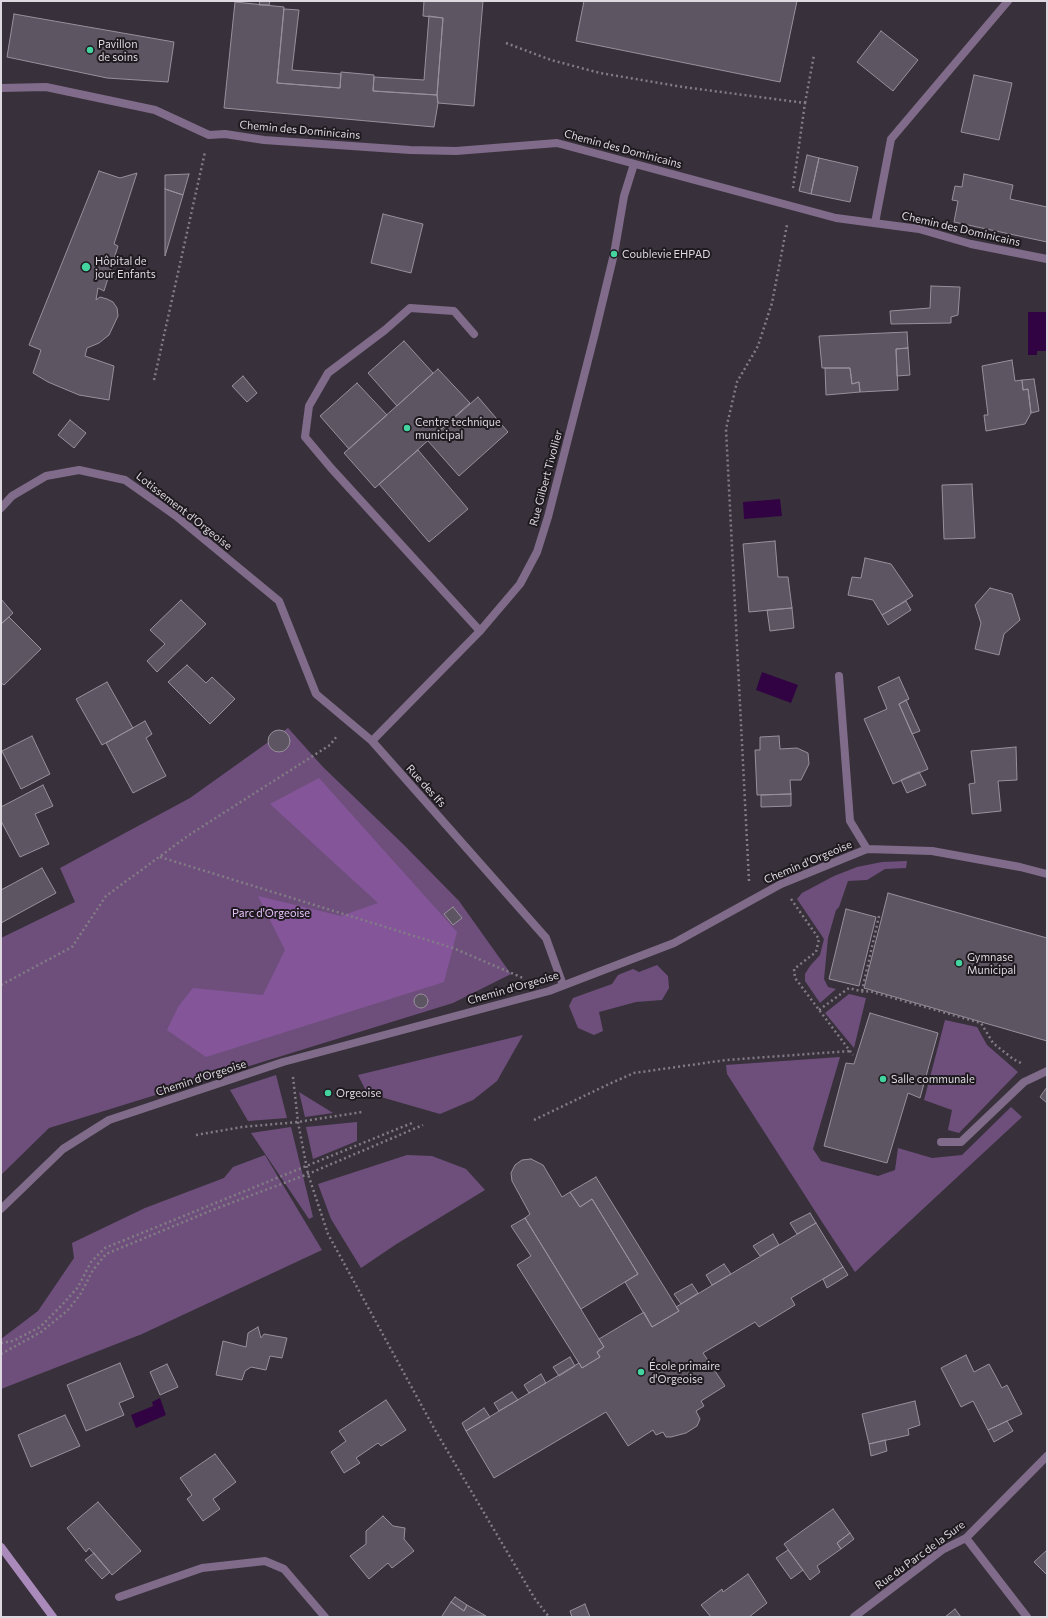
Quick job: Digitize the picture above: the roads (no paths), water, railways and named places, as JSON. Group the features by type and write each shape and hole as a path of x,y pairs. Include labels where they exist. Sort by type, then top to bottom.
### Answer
{"main road":[{"path":"1,1547 53,1617"}],"street":[{"path":"875,223 890,139 1008,1"},
{"name":"Chemin des Dominicains","path":"1,88 46,87 155,110 209,135 225,134 264,140 410,150 456,151 557,143 836,218 919,229 971,244 1047,259"},
{"name":"Rue Gilbert Tivollier","path":"372,741 480,631 520,584 537,552 548,517 593,341 614,254 624,196 634,164"},
{"path":"474,334 454,311 410,308 385,330 328,373 308,406 304,437 480,631"},
{"name":"Lotissement d'Orgeoise","path":"1,508 12,496 46,476 79,470 125,480 176,516 279,601"},
{"name":"Rue des Ifs","path":"279,601 316,694 372,741 546,938 563,985"},
{"path":"839,676 850,821 867,849"},
{"name":"Chemin d'Orgeoise","path":"1,1209 63,1149 109,1120 283,1062 526,997 563,985 674,943 781,884 867,849 932,851 1020,867 1047,874"},
{"path":"941,1142 961,1142 1024,1082 1046,1072"},
{"name":"Rue du Parc de la Sure","path":"854,1617 942,1550 966,1538 1047,1456"},
{"path":"966,1538 1027,1617"},
{"path":"119,1597 202,1568 265,1561 284,1568 325,1617"}],"place":[{"name":"Pavillon de soins","path":"90,50"},
{"name":"Coublevie EHPAD","path":"614,254"},
{"name":"Hôpital de jour Enfants","path":"86,267"},
{"name":"Centre technique municipal","path":"407,428"},
{"name":"Gymnase Municipal","path":"959,963"},
{"name":"Salle communale","path":"883,1079"},
{"name":"Orgeoise","path":"328,1093"},
{"name":"École primaire d'Orgeoise","path":"641,1372"}],"park label":[{"name":"Parc d'Orgeoise","path":"271,913"}]}
